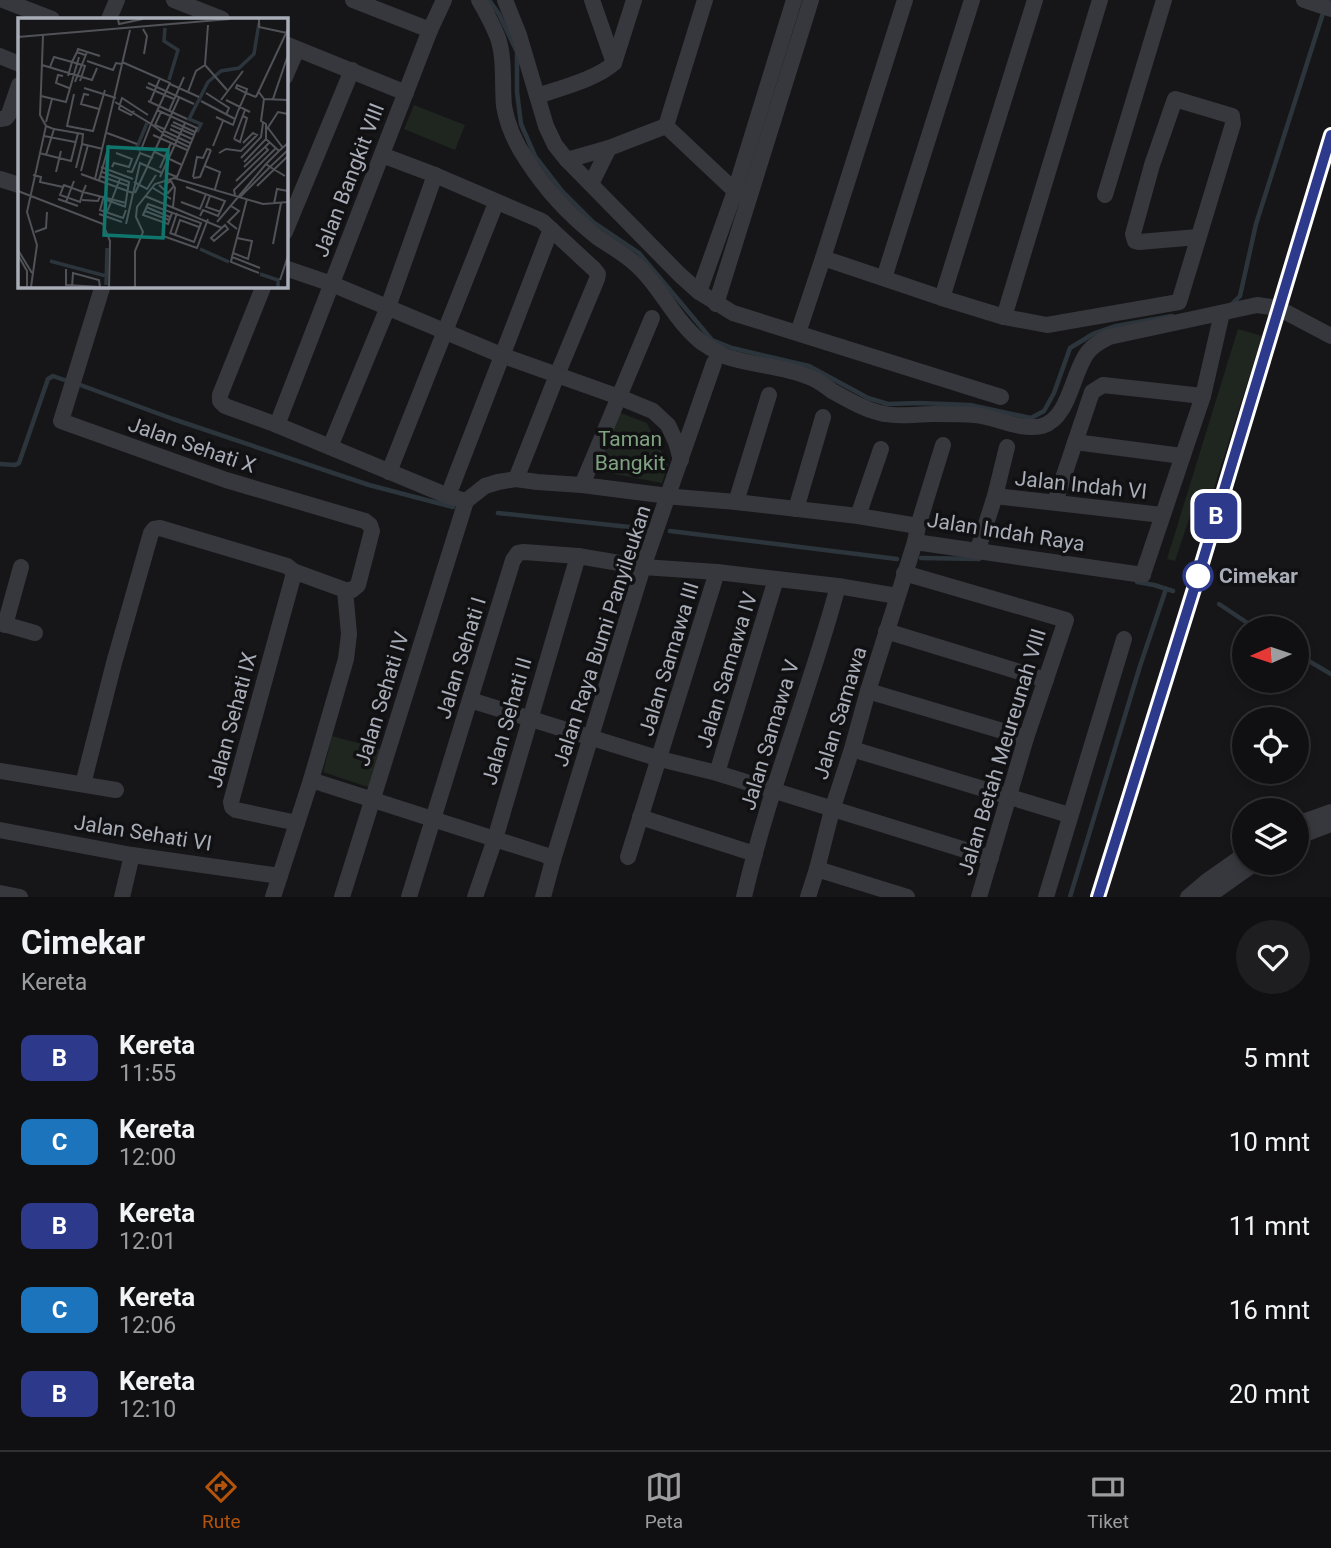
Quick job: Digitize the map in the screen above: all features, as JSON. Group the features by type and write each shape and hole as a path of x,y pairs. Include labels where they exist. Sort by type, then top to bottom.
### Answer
{"street":[{"path":"3,0 47,18"},
{"path":"109,18 117,0"},
{"path":"174,0 204,6 221,18"},
{"path":"353,0 430,30"},
{"name":"Jalan Bangkit VIII","path":"277,425 444,0"},
{"path":"479,0 499,39 505,107 516,142 526,160 566,210 632,261 698,339 715,352 727,357 783,368 812,378 863,407 885,414 985,416 1014,425 1043,426 1055,419 1062,409 1081,362 1093,346 1109,337 1182,313"},
{"path":"505,0 519,35 546,126 555,145 699,292 733,313 1001,397"},
{"path":"592,0 614,63"},
{"path":"538,96 608,69 614,63 634,0"},
{"path":"666,126 705,0"},
{"path":"716,304 741,195 794,0"},
{"path":"699,292 741,195 811,0"},
{"path":"798,333 904,0"},
{"path":"884,278 972,0"},
{"path":"942,298 1035,0"},
{"path":"1004,317 1100,0"},
{"path":"1105,195 1164,0"},
{"path":"287,67 291,47 406,93"},
{"path":"0,56 18,64"},
{"path":"287,227 352,70"},
{"path":"0,119 9,114 18,88"},
{"path":"1182,313 1198,237 1233,124 1232,116 1175,99 1152,164 1133,234 1135,241 1139,242 1198,237"},
{"path":"567,160 609,148 666,126"},
{"path":"666,126 741,195"},
{"path":"591,184 609,148"},
{"path":"382,155 542,221 598,274 516,479"},
{"path":"330,447 388,307 435,175"},
{"path":"0,179 18,185"},
{"path":"389,472 496,203"},
{"path":"448,496 551,229"},
{"path":"823,258 1004,317 1047,326 1182,313 1222,313 1257,305 1278,308 1331,336"},
{"path":"287,269 332,284 501,355 693,426"},
{"name":"Jalan Sehati X","path":"102,287 61,421 226,480 365,522 370,525 372,531 358,586 345,590"},
{"path":"263,287 220,395 220,401 225,406 448,496 463,508 485,486 516,479 668,496"},
{"path":"1162,515 1203,396 1222,313"},
{"path":"582,485 652,318"},
{"name":"Jalan Raya Bumi Panyileukan","path":"543,897 643,567 714,363"},
{"path":"1055,502 1092,392 1103,384 1203,396"},
{"path":"736,502 769,395"},
{"path":"653,411 668,425 681,461"},
{"path":"796,509 823,417"},
{"path":"1075,442 1182,456"},
{"name":"Jalan Samawa","path":"808,897 943,445"},
{"path":"978,552 1007,447"},
{"path":"858,516 881,449"},
{"name":"Jalan Indah Raya","path":"668,496 858,516 978,552 1143,574 1162,515"},
{"name":"Jalan Indah VI","path":"995,496 1162,515"},
{"name":"Jalan Sehati IV","path":"342,897 463,508"},
{"path":"83,784 114,663 151,533 155,529 204,540 287,566 293,571 345,590 349,634 346,659 273,897"},
{"name":"Jalan Sehati I","path":"409,897 513,560 518,552 578,556 643,567 718,572 897,596"},
{"name":"Jalan Sehati II","path":"475,897 495,839 578,556"},
{"path":"21,568 3,624 35,633"},
{"name":"Jalan Betah Meureunah VIII","path":"905,569 1066,620 1026,738 979,897"},
{"name":"Jalan Sehati IX","path":"293,571 231,802 236,810 297,823"},
{"name":"Jalan Samawa III","path":"639,820 718,572"},
{"name":"Jalan Samawa IV","path":"717,773 776,579"},
{"name":"Jalan Samawa V","path":"744,897 773,791 838,586"},
{"path":"888,631 1046,680"},
{"path":"1046,897 1124,639"},
{"path":"868,691 1026,738"},
{"path":"470,701 660,759 717,773 991,858"},
{"path":"852,749 1069,815"},
{"path":"0,771 116,790"},
{"path":"311,780 545,855 553,860"},
{"path":"1309,820 1331,812"},
{"path":"628,857 639,820 755,854"},
{"path":"1309,832 1331,824"},
{"name":"Jalan Sehati VI","path":"0,830 132,855 280,876"},
{"path":"122,897 132,855"},
{"path":"1188,897 1232,863"},
{"path":"817,869 906,897"},
{"path":"1207,897 1238,875"},
{"path":"0,893 20,897"}],"green space":[{"path":"414,105 465,125 455,150 404,129"},
{"path":"1238,329 1262,336 1210,501 1196,498 1175,561 1167,559"},
{"name":"Taman Bangkit","path":"618,412 647,423 668,465 662,483 594,470"},
{"path":"332,736 384,750 374,789 323,772"}],"waterway":[{"path":"489,0 499,14 517,52 517,92 521,124 535,156 562,191 593,222 639,253 712,340 732,348 809,366 868,398 888,404 970,405 1031,418 1044,411 1054,393 1070,348 1093,334 1116,326 1172,316"},
{"path":"1232,304 1240,296 1256,224 1324,10"},
{"path":"0,464 19,463 48,379 53,376 70,382"},
{"path":"75,383 369,485 453,507"},
{"path":"498,513 648,529"},
{"path":"670,531 897,559"},
{"path":"921,558 979,559"},
{"path":"1137,582 1173,591"},
{"path":"1070,897 1166,589"},
{"path":"1219,604 1237,616"},
{"path":"1309,661 1331,674"}],"railway":[{"path":"1098,897 1331,135"}],"train":[{"name":"B","path":"1098,897 1331,135"}],"place":[{"name":"Cimekar","path":"1198,576"}]}
